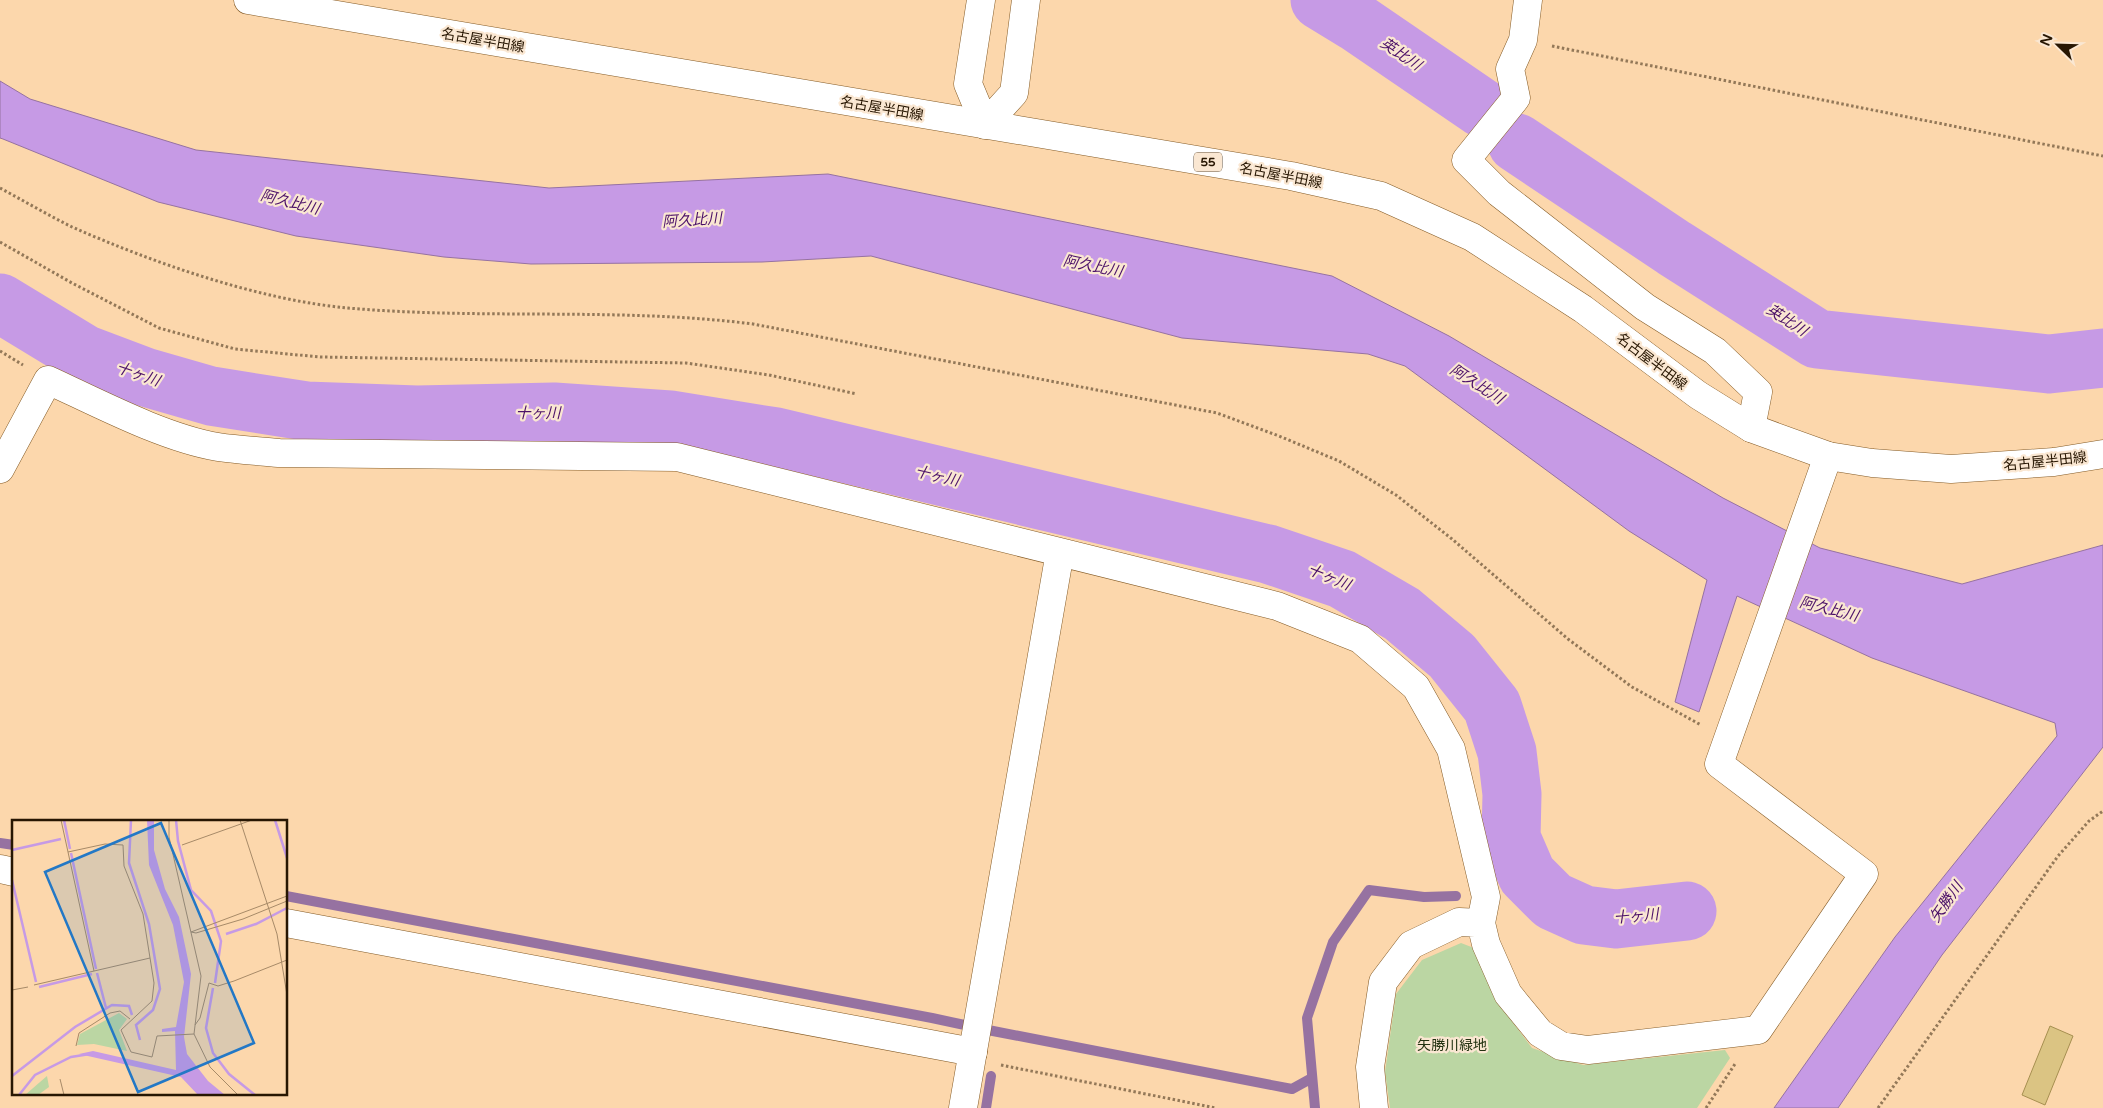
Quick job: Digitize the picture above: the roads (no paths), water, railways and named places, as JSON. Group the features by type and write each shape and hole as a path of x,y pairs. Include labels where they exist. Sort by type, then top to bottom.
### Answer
{"street":[{"name":"名古屋半田線","path":"248,0 1291,176 1381,196 1472,237 1583,308 1698,395 1752,428 1828,456 1872,463 1951,469 2054,462 2103,454"},
{"path":"981,0 968,84 985,125 1014,93 1026,0"},
{"path":"1528,0 1522,40 1510,69 1516,98 1466,160 1499,193 1645,306 1714,351 1758,392 1752,428"},
{"path":"0,469 48,380 115,411 174,435 217,447 279,453 677,457 1277,606 1360,639 1416,687 1451,749 1486,897 1482,923 1486,944 1508,994 1540,1033 1561,1046 1588,1050 1758,1030 1864,874 1719,764 1828,456"},
{"path":"963,1108 1060,552"},
{"path":"1374,1108 1370,1067 1383,982 1411,945 1459,922 1482,923"},
{"path":"288,923 972,1056"}],"water":[{"path":"0,81 30,99 196,150 549,188 828,174 1332,276 1449,336 1723,498 1820,548 1962,584 2103,545 2103,747 1942,955 1838,1108 1774,1108 1895,937 2057,736 2055,723 1872,658 1737,596 1699,712 1675,702 1707,580 1629,531 1405,366 1368,354 1182,338 871,256 762,262 531,264 444,257 296,236 158,202 0,138"}],"waterway":[{"name":"英比川","path":"1320,0 1356,22 1482,108"},
{"name":"英比川","path":"1517,143 1674,248 1817,339 2049,364 2103,358"},
{"name":"十ヶ川","path":"0,303 84,354 145,377 211,396 306,411 417,415 554,412 670,420 776,437 1268,554 1342,579 1402,614 1452,656 1492,706 1507,752 1512,794 1511,838 1527,875 1553,901 1584,915 1616,919 1687,911"},
{"path":"0,843 12,845"},
{"path":"1315,1108 1307,1018 1333,942 1369,890 1424,897 1456,896"},
{"path":"288,896 932,1018 1292,1089 1312,1078"},
{"path":"986,1108 991,1076"}],"water label":[{"name":"阿久比川","path":"290,202"},
{"name":"阿久比川","path":"692,220"},
{"name":"阿久比川","path":"1093,266"},
{"name":"阿久比川","path":"1477,384"},
{"name":"阿久比川","path":"1829,609"},
{"name":"矢勝川","path":"1946,902"}],"park label":[{"name":"矢勝川緑地","path":"1452,1045"}]}
